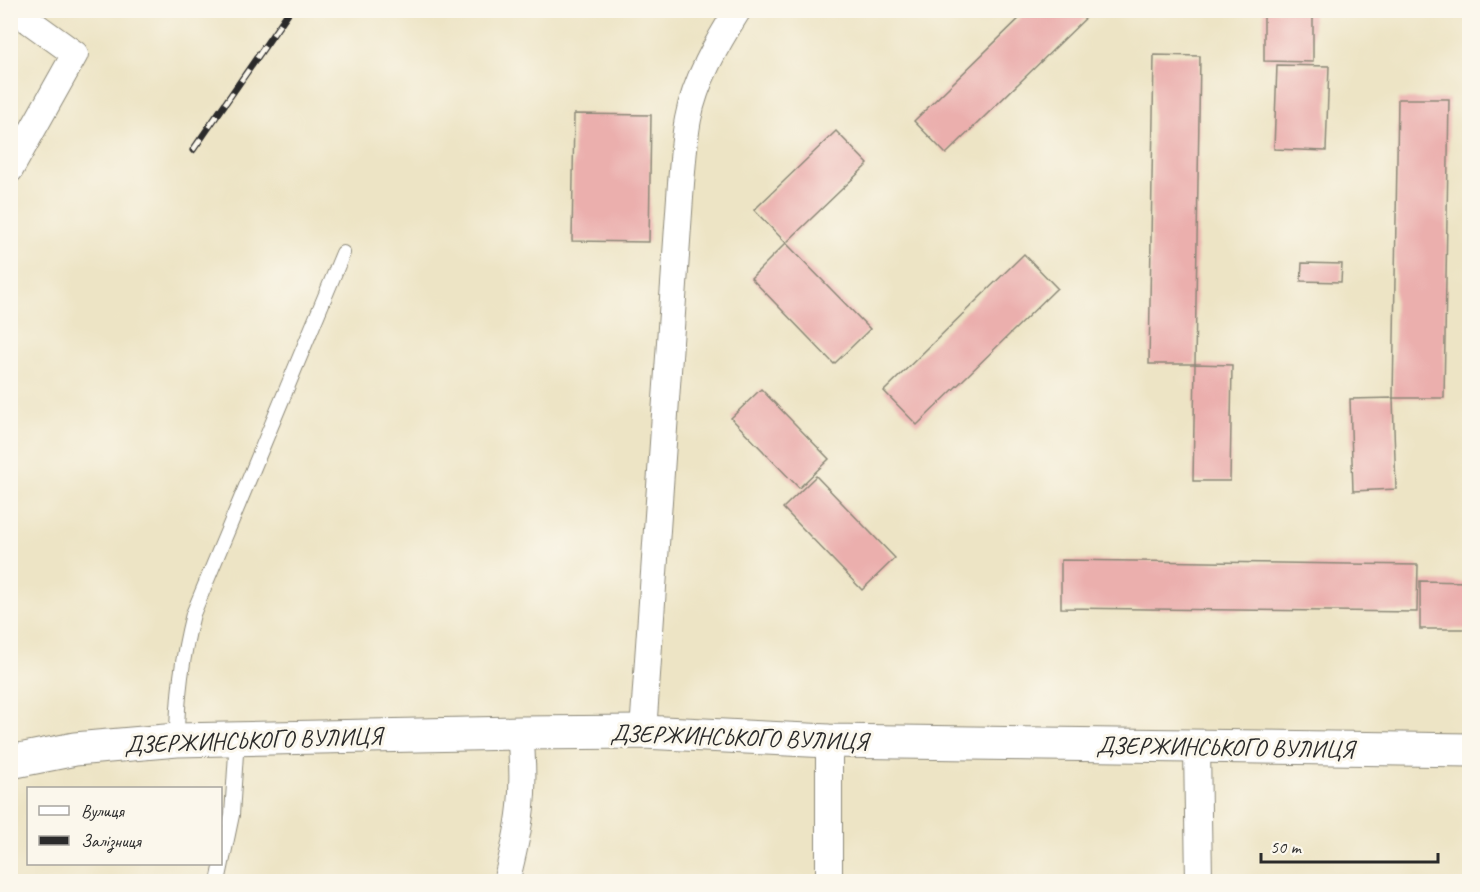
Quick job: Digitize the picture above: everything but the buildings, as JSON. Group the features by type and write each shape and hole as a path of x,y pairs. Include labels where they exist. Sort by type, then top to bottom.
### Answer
{"main road":[{"name":"ДЗЕРЖИНСЬКОГО ВУЛИЦЯ","path":"10,762 75,749 177,740 520,733 644,732 830,741 1470,750"}],"street":[{"path":"10,170 75,54 14,10"},
{"path":"644,732 681,183 688,118 698,84 724,32 738,10"},
{"path":"506,882 522,814 525,776 520,733"},
{"path":"829,882 830,741"},
{"path":"1197,746 1199,882"}],"lane":[{"path":"177,740 177,705 182,658 193,614 343,253"},
{"path":"222,863 232,815 237,738"},
{"path":"218,882 222,865"}],"railway":[{"path":"193,150 290,10"}]}
